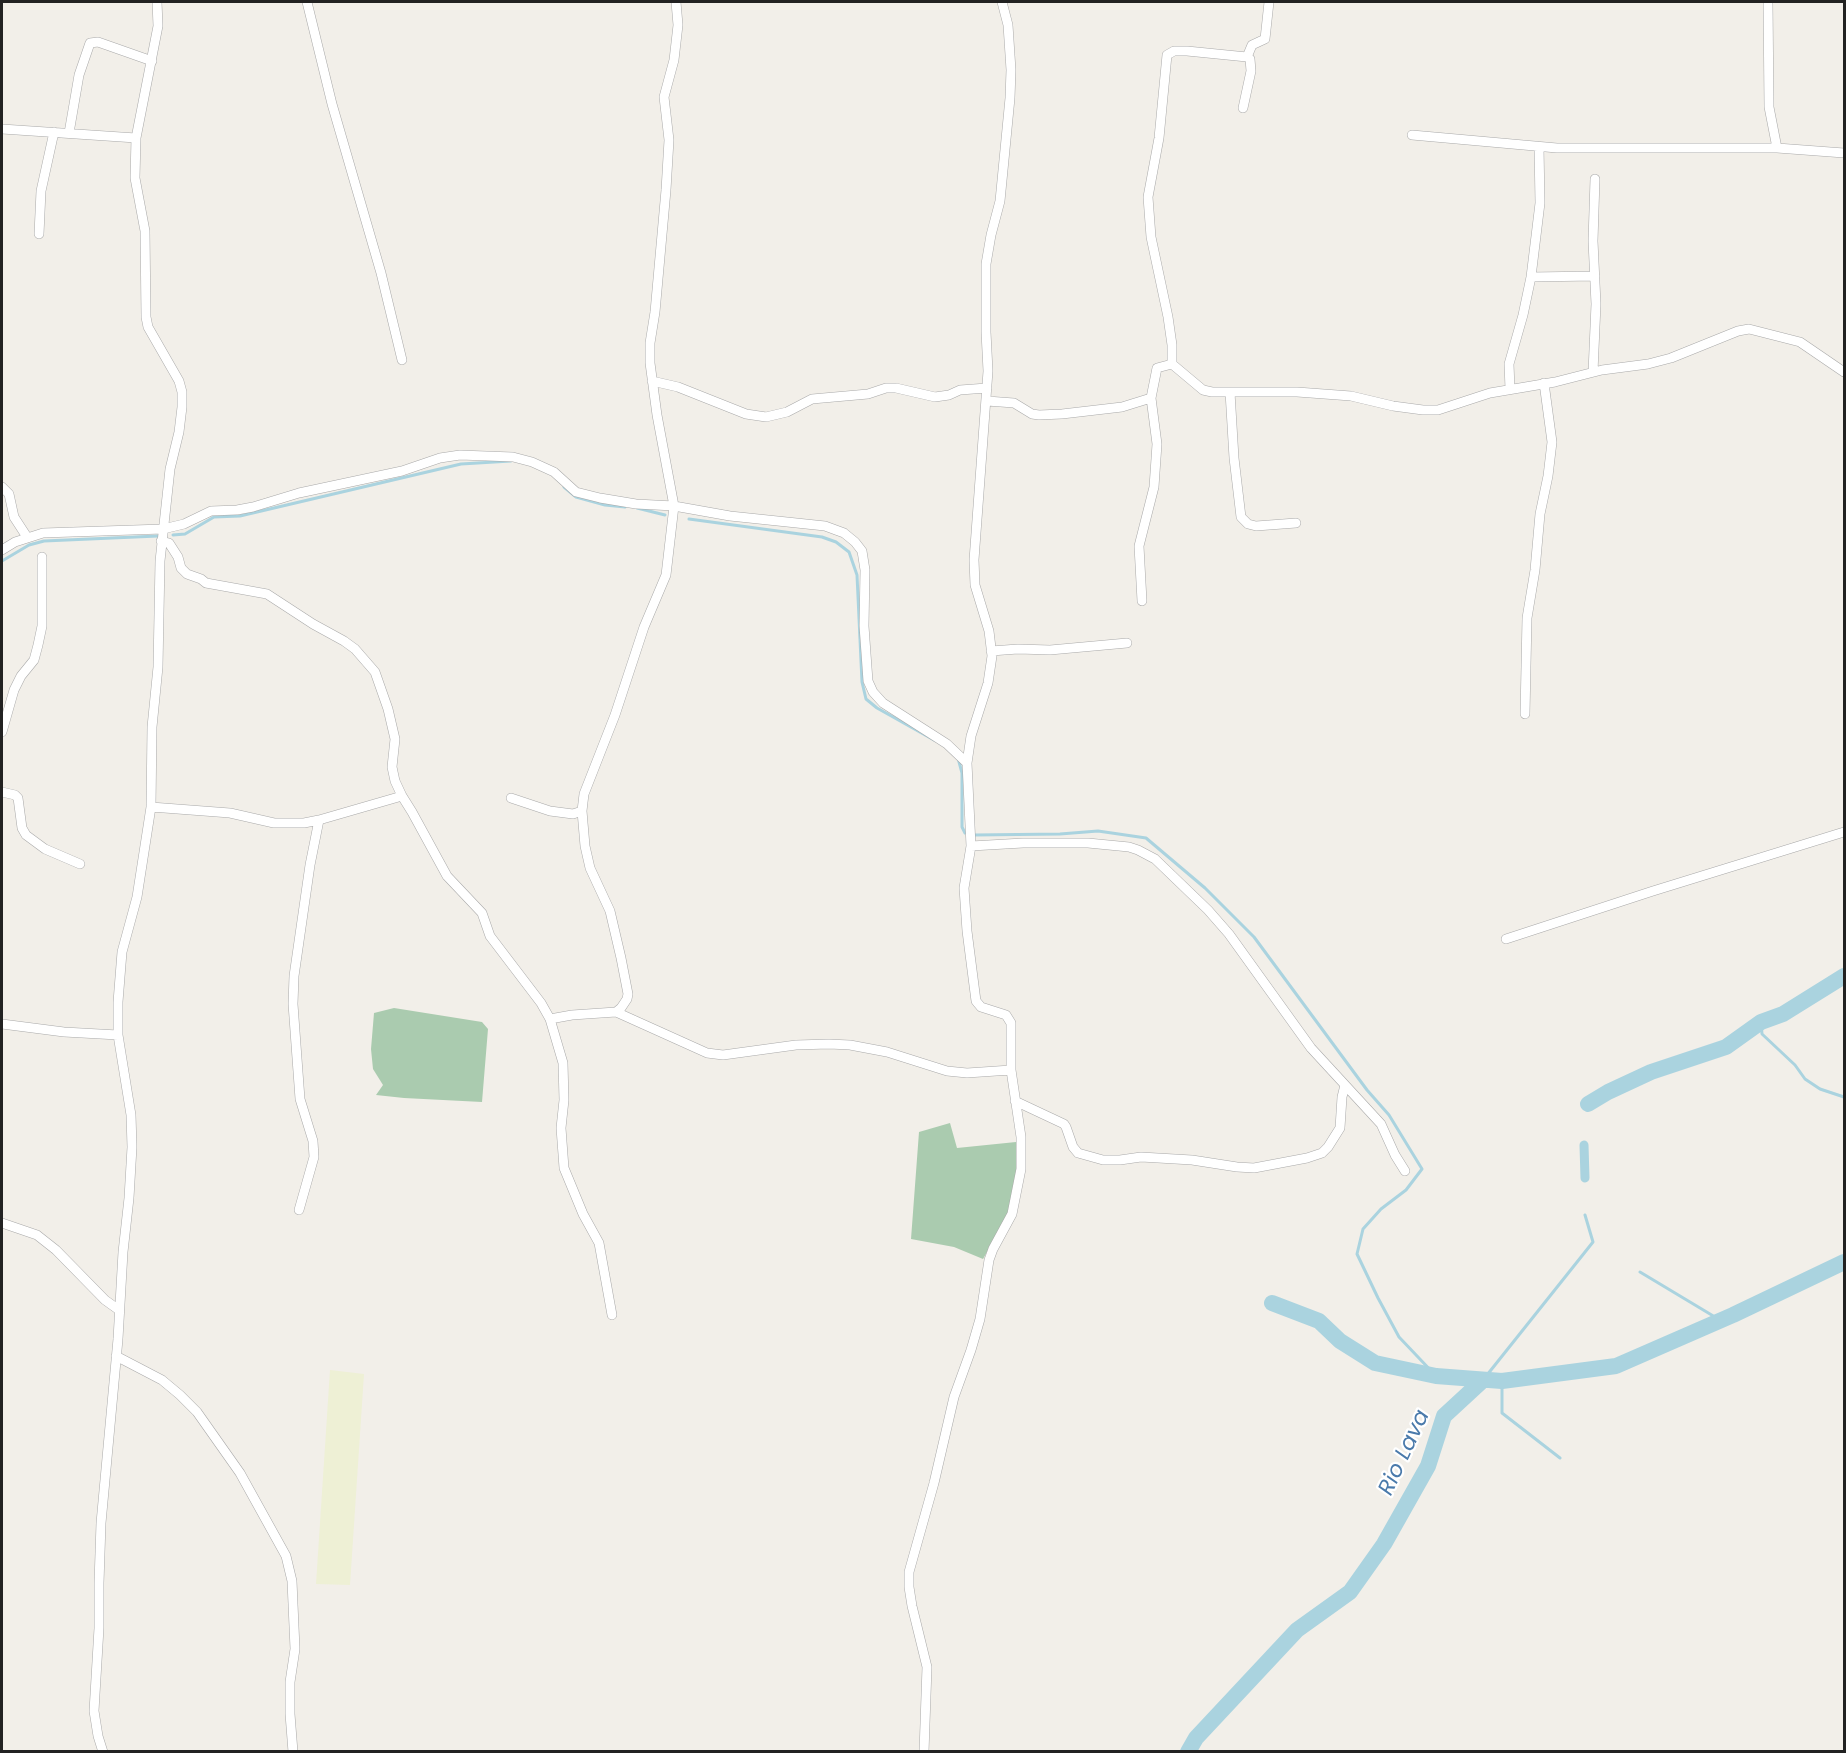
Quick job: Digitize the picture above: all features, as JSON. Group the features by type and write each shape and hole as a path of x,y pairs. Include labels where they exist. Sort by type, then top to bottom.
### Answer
{"street":[{"path":"103,1752 94,1711 99,1628 101,1523 132,1147 131,1115 118,1035 118,1002 122,952 137,897 151,807 152,727 158,667 161,541 170,469 179,432 182,407 182,392 174,372 148,327 145,231 135,178 136,138 158,26 157,2"},
{"path":"307,2 332,104 381,273 402,360"},
{"path":"616,1012 624,1004 628,994 610,911 590,868 585,846 582,811 584,794 615,715 629,668 666,576 674,506 657,415 650,344 655,312 669,140 664,97 674,60 678,25 676,2"},
{"path":"924,1752 927,1667 912,1606 909,1572 934,1483 954,1397 980,1319 989,1260 1012,1214 1021,1169 1021,1137 1011,1070 1011,1023 1006,1015 981,1006 976,1001 964,888 970,846 967,763 971,736 988,683 991,651 987,620 975,585 974,560 987,401 986,264 1000,201 1010,98 1008,25 1002,2"},
{"path":"1247,57 1252,45 1265,39 1269,2"},
{"path":"1768,2 1769,107 1777,148"},
{"path":"69,133 79,75 90,43 98,42 152,61"},
{"path":"1172,364 1168,317 1150,237 1148,197 1160,138 1166,57 1174,51 1187,51 1247,57 1250,59 1251,70 1243,108"},
{"path":"2,129 136,138"},
{"path":"39,234 41,191 54,132"},
{"path":"1412,135 1557,148 1777,148 1845,153"},
{"path":"1510,389 1509,364 1531,277 1540,203 1539,147"},
{"path":"1593,372 1596,304 1595,179"},
{"path":"1531,277 1595,276"},
{"path":"1172,364 1203,390 1212,392 1297,392 1351,396 1423,410 1438,410 1490,393 1671,358 1738,331 1749,329 1800,342 1844,368"},
{"path":"1142,600 1139,546 1155,487 1157,444 1151,398 1157,368 1172,364"},
{"path":"652,381 678,387 746,414 766,417 787,412 812,399 868,394 886,388 896,388 934,397 949,395 960,390 987,388"},
{"path":"1525,714 1527,618 1552,442 1544,384"},
{"path":"1230,392 1234,458 1242,518 1248,524 1256,526 1296,523"},
{"path":"987,401 1014,403 1032,414 1039,415 1122,407 1151,398"},
{"path":"2,550 27,537 43,533 163,528 184,524 211,511 253,507 299,493 402,471 440,458 460,455 513,457 539,464 554,472 576,492 600,498 636,504 674,506 730,516 825,526 844,533 862,551 865,570 864,626 868,681 873,692 884,703 947,744 967,763"},
{"path":"2,487 9,494 14,517 27,537"},
{"path":"161,541 169,543 178,557 181,568 187,574 196,576 206,583 267,594 344,641 355,649 375,672 388,709 395,739 392,767 402,796 447,876 482,914 490,936 541,1003 550,1019 563,1063 564,1100 561,1128 564,1168 583,1214 599,1243 612,1315"},
{"path":"2,732 14,690 21,676 34,660 38,645 42,627 42,557"},
{"path":"991,651 1050,650 1127,643"},
{"path":"2,792 18,798 22,828 26,835 45,849 80,864"},
{"path":"151,807 230,813 274,823 304,823 402,796"},
{"path":"511,798 550,811 573,814 582,811"},
{"path":"299,1210 314,1157 313,1141 300,1099 293,1004 294,976 319,820"},
{"path":"1506,939 1845,832"},
{"path":"970,846 1088,843 1129,848 1150,856 1197,899 1229,934 1311,1048 1358,1096 1381,1124 1405,1171"},
{"path":"550,1019 579,1014 616,1012 686,1046 707,1053 723,1055 796,1045 850,1045 887,1052 947,1071 967,1073 1011,1070"},
{"path":"2,1024 64,1032 118,1035"},
{"path":"1015,1101 1064,1124 1073,1147 1078,1153 1103,1160 1141,1157 1192,1160 1254,1168 1291,1162 1322,1152 1328,1147 1340,1128 1345,1085"},
{"path":"2,1223 37,1235 56,1250 105,1300 119,1310"},
{"path":"116,1356 162,1380 197,1412 240,1473 286,1556 292,1581 295,1649 290,1682 293,1752"}],"green space":[{"path":"394,1008 482,1022 488,1029 482,1102 376,1095 383,1085 373,1069 371,1049 374,1013"},
{"path":"950,1123 957,1148 1016,1142 1018,1171 1008,1215 983,1259 954,1247 911,1239 919,1132"},
{"path":"330,1370 364,1374 350,1585 316,1584"}],"waterway":[{"path":"173,535 185,534 214,517 240,516 461,464 511,461"},
{"path":"564,487 576,497 605,505 625,507"},
{"path":"637,508 665,515"},
{"path":"689,519 822,537 836,542 849,552 857,575 862,682 866,699 877,708 934,740"},
{"path":"2,561 29,545 44,541 158,536"},
{"path":"958,758 962,773 962,827 965,833"},
{"path":"975,835 1098,831 1146,838 1205,888 1254,937 1367,1090 1389,1115 1422,1169 1406,1190 1381,1209 1363,1229 1357,1254 1399,1337 1436,1376"},
{"path":"1588,1104 1651,1072 1726,1047 1761,1022 1783,1014 1844,976"},
{"path":"1761,1022 1762,1034 1795,1065 1805,1079 1820,1089 1844,1097"},
{"path":"1584,1145 1585,1178"},
{"path":"1483,1380 1593,1242 1585,1215"},
{"name":"Rio Lava","path":"1272,1303 1319,1321 1340,1341 1375,1363 1436,1376 1502,1381 1616,1366 1733,1315 1844,1262"},
{"path":"1640,1272 1720,1320"},
{"name":"Rio Lava","path":"1188,1752 1196,1738 1297,1630 1350,1592 1384,1544 1428,1466 1444,1416 1483,1380"},
{"path":"1502,1381 1502,1413 1560,1458"}]}
